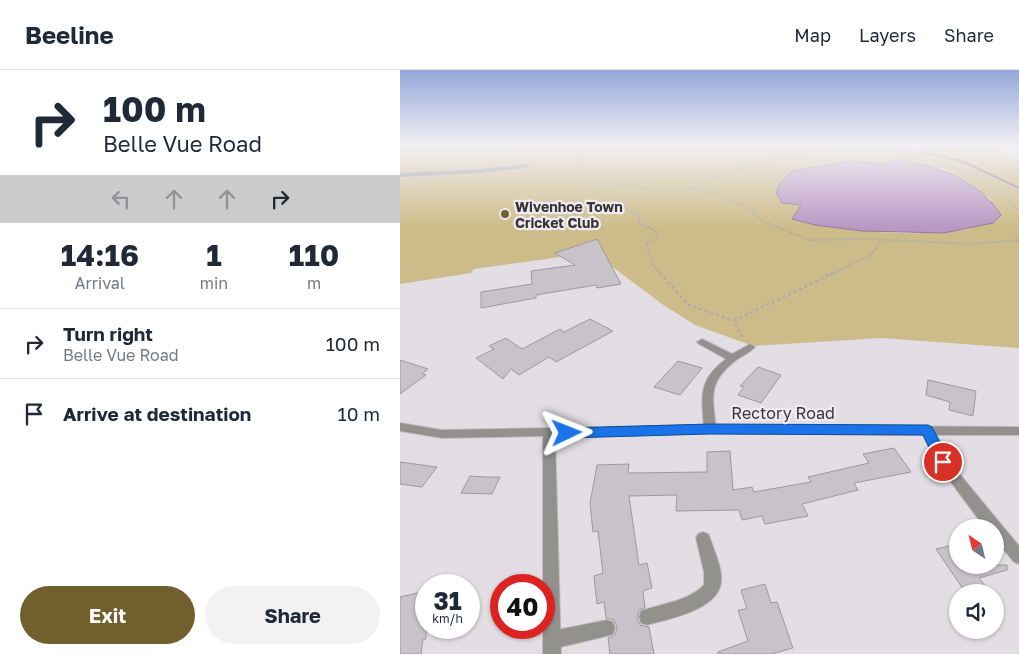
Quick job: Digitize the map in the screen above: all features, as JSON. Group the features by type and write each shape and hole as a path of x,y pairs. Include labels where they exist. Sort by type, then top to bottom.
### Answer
{"street":[{"path":"400,175 436,173"},
{"path":"702,342 732,358"},
{"path":"710,429 709,383 732,358 750,348"},
{"name":"Rectory Road","path":"400,427 442,434 710,429 1019,432"},
{"path":"928,430 943,462 987,519"},
{"path":"549,433 552,647 607,628"},
{"path":"647,618 698,601 709,594 713,586 712,575 703,538"},
{"path":"1004,540 1019,557"}],"path":[{"path":"585,173 605,195 615,198 628,210 639,214 639,223 656,231 658,236 647,245 652,265 689,305 734,322 750,348"},
{"path":"695,188 694,186 699,182 731,173"},
{"path":"965,173 992,185 1019,211"},
{"path":"593,181 671,191 695,188 743,205 765,222 810,240 881,240 968,244 1019,240"},
{"path":"734,322 871,255 881,240"}],"shaded area":[{"path":"400,173 836,173 801,205 792,219 812,224 857,230 927,233 969,229 992,200 951,173 1019,173 1019,348 881,338 753,346 695,325 662,304 606,262 597,252 474,269 471,273 400,284"},
{"path":"790,173 949,173 981,193 1001,215 993,223 944,233 863,231 815,225 792,219 801,205 782,203 776,193 780,184"}],"building":[{"path":"597,239 621,284 597,288 596,285 536,295 536,298 481,308 481,292 532,284 531,271 575,265 555,253"},
{"path":"590,319 613,331 556,362 549,357 519,375 511,369 503,379 476,358 494,349 489,346 506,338 522,349 560,329 564,332"},
{"path":"400,360 428,369 422,374 426,375 400,394"},
{"path":"678,361 702,368 680,395 654,387"},
{"path":"758,367 781,375 761,403 738,395 744,387 740,386"},
{"path":"928,380 976,391 973,416 949,410 950,402 926,395"},
{"path":"894,448 911,472 854,483 858,490 802,504 808,516 765,524 762,516 742,520 739,510 676,511 677,495 629,496 639,565 647,563 652,588 643,591 645,608 639,610 637,618 640,625 649,627 654,654 610,654 608,638 615,635 617,627 614,620 606,618 604,602 597,604 594,576 603,573 598,531 593,532 590,503 597,465 629,464 628,473 707,472 707,452 730,451 733,490 752,487 754,492 811,482 808,477 869,463 863,454"},
{"path":"400,462 437,467 422,487 400,484"},
{"path":"470,476 500,477 492,494 461,493"},
{"path":"949,546 949,568 936,549"},
{"path":"1004,565 1007,565 1007,570 1004,571"},
{"path":"953,574 993,574 979,578 984,584 960,584"},
{"path":"765,584 771,603 777,602 793,648 771,654 718,654 718,652 748,641 738,610 747,609 741,590"},
{"path":"415,594 415,639 423,639 421,654 400,654 400,597"}],"waterway":[{"path":"988,173 1019,188"}],"place":[{"name":"Wivenhoe Town Cricket Club","path":"505,214"}],"route":[{"path":"567,433 710,429 928,430 943,462"}]}
